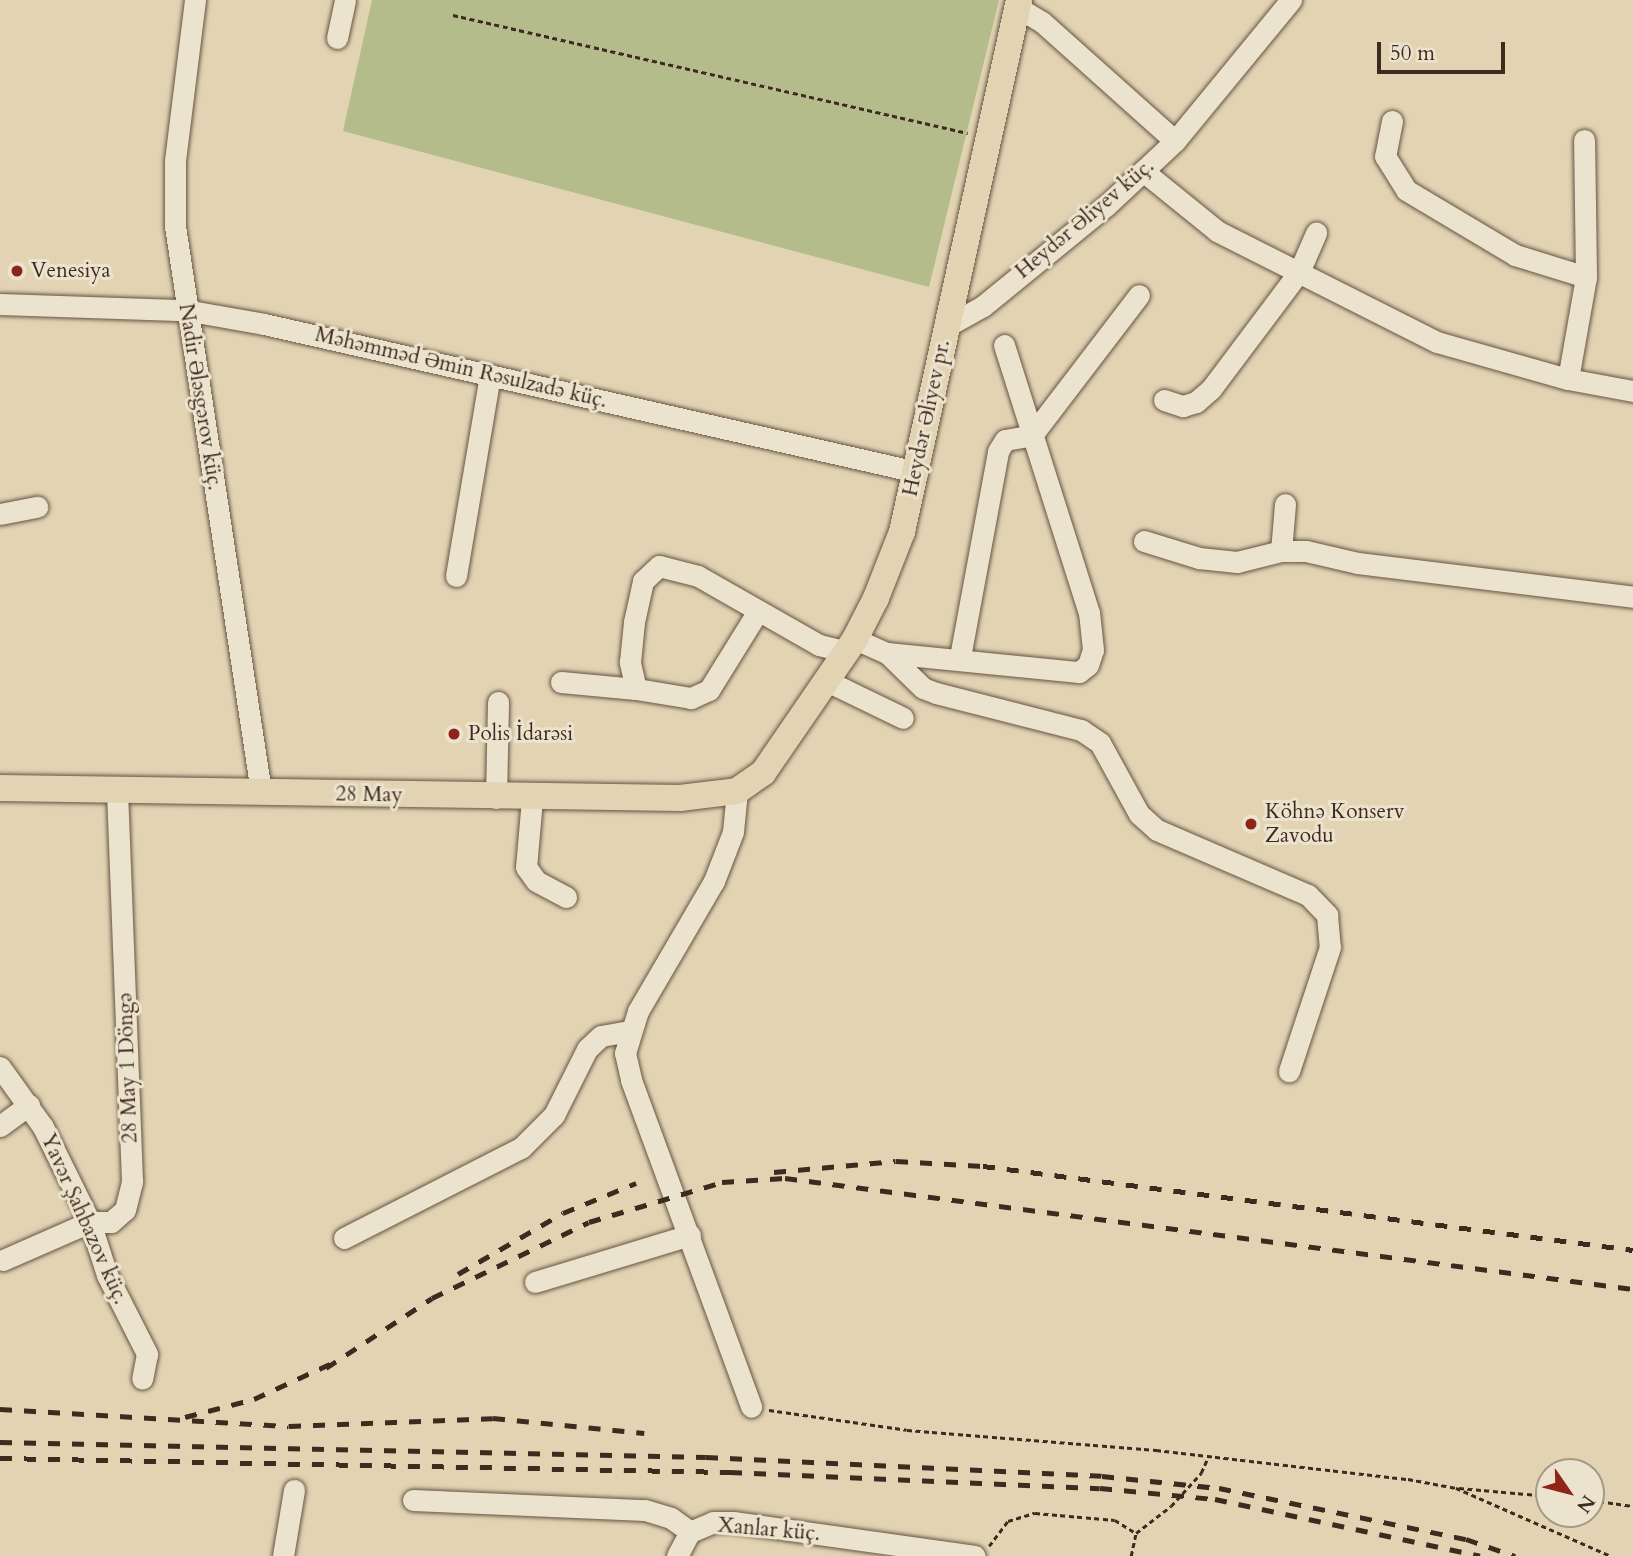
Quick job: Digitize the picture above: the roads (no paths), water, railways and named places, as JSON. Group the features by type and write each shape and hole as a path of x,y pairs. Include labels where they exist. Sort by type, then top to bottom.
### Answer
{"main road":[{"name":"Heydər Əliyev pr.","path":"737,791 763,773 829,682 851,645 891,563 917,472 1018,4"},
{"name":"28 May","path":"0,788 532,799 680,798 737,791"}],"street":[{"name":"Nadir Ələsgərov küç.","path":"195,0 175,160 175,226 185,310 261,792"},
{"path":"337,38 345,0"},
{"name":"Heydər Əliyev küç.","path":"947,326 983,306 1175,141 1291,0"},
{"path":"1018,4 1042,22 1175,141"},
{"path":"1392,121 1385,156 1406,190 1515,255 1586,277"},
{"path":"1568,379 1586,277 1584,140"},
{"path":"1143,171 1217,232 1437,342 1568,379 1633,391"},
{"path":"1164,400 1183,406 1196,402 1211,389 1299,272 1316,233"},
{"path":"960,657 998,451 1005,440 1032,435 1139,295"},
{"name":"Məhəmməd Əmin Rəsulzadə küç.","path":"0,304 185,310 328,336 917,472"},
{"path":"636,689 630,662 634,622 643,581 659,566 698,576 819,645 851,645 887,653 960,657 1079,672 1088,665 1093,650 1089,613 1004,345"},
{"path":"456,576 490,375"},
{"path":"1281,551 1285,504"},
{"path":"0,514 37,507"},
{"path":"1144,541 1199,558 1237,562 1281,551 1633,597"},
{"path":"561,682 636,689 691,698 709,690 758,611"},
{"path":"887,653 923,688 936,694 1081,730 1100,743 1139,814 1157,830 1308,895 1327,915 1330,947 1289,1071"},
{"path":"829,682 903,718"},
{"path":"496,798 498,702"},
{"name":"28 May 1 Döngə","path":"3,1260 90,1222 111,1222 125,1209 132,1181 117,790"},
{"path":"737,791 733,832 714,881 628,1031 625,1053 631,1080 690,1235 751,1408"},
{"path":"532,799 526,867 536,881 566,897"},
{"path":"344,1238 521,1148 554,1115 587,1049 601,1037 628,1031"},
{"name":"Yavər Şahbazov küç.","path":"0,1067 29,1105 90,1222 107,1275 147,1354 142,1380"},
{"path":"0,1126 29,1105"},
{"path":"535,1282 690,1235"},
{"path":"283,1556 294,1490"},
{"path":"413,1500 645,1510 671,1518 690,1532 677,1556"},
{"name":"Xanlar küç.","path":"690,1532 713,1522 733,1522 853,1547 975,1556"}],"railway":[{"path":"774,1172 896,1161 983,1166 1633,1250"},
{"path":"326,1368 432,1298 589,1222 722,1182 785,1178 1633,1289"},
{"path":"458,1274 563,1213 636,1183"},
{"path":"185,1417 254,1399 332,1363"},
{"path":"0,1409 289,1426 493,1418 644,1433"},
{"path":"0,1442 706,1457 1102,1476 1219,1488 1466,1539 1515,1556"},
{"path":"0,1458 730,1472 1100,1488 1215,1499 1480,1556"}],"place":[{"name":"Venesiya","path":"17,271"},
{"name":"Polis İdarəsi","path":"454,734"},
{"name":"Köhnə Konserv Zavodu","path":"1251,824"}]}
